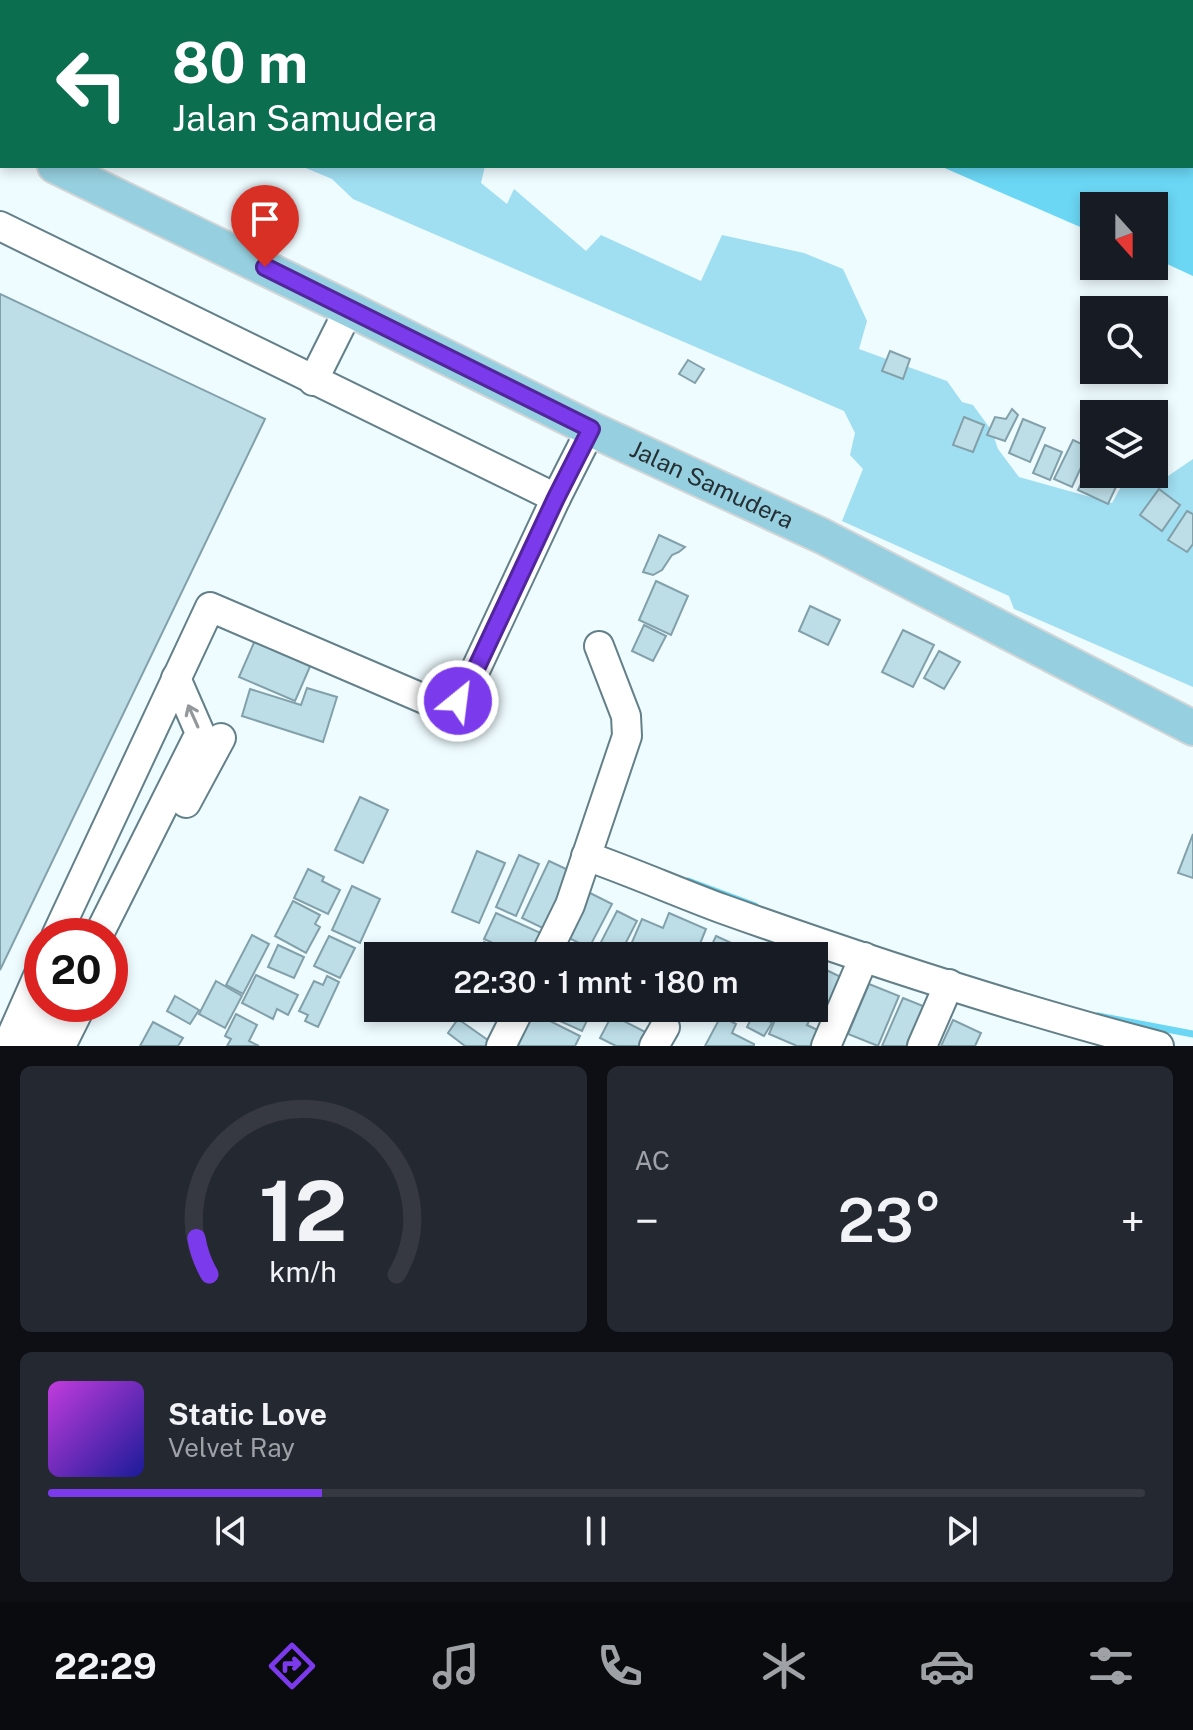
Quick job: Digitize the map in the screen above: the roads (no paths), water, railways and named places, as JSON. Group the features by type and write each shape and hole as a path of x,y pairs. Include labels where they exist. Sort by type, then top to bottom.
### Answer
{"main road":[{"name":"Jalan Samudera","path":"59,168 591,429 822,536 1193,728"}],"street":[{"path":"0,226 556,498"},
{"path":"313,381 349,309"},
{"path":"64,918 210,607 449,707 466,690 591,429"},
{"path":"552,942 570,905 627,736 626,716 599,646"},
{"path":"107,918 200,733 176,678"},
{"path":"127,918 221,738"},
{"path":"586,856 721,908 864,957 1035,1013 1159,1046"},
{"path":"826,1046 864,957"},
{"path":"922,1046 949,984"},
{"path":"7,1046 10,1008 24,991"},
{"path":"34,1046 56,1022"},
{"path":"61,1046 68,1022"},
{"path":"501,1046 513,1022"}],"waterway":[{"path":"688,881 755,906"},
{"path":"1098,1016 1193,1034"}]}
